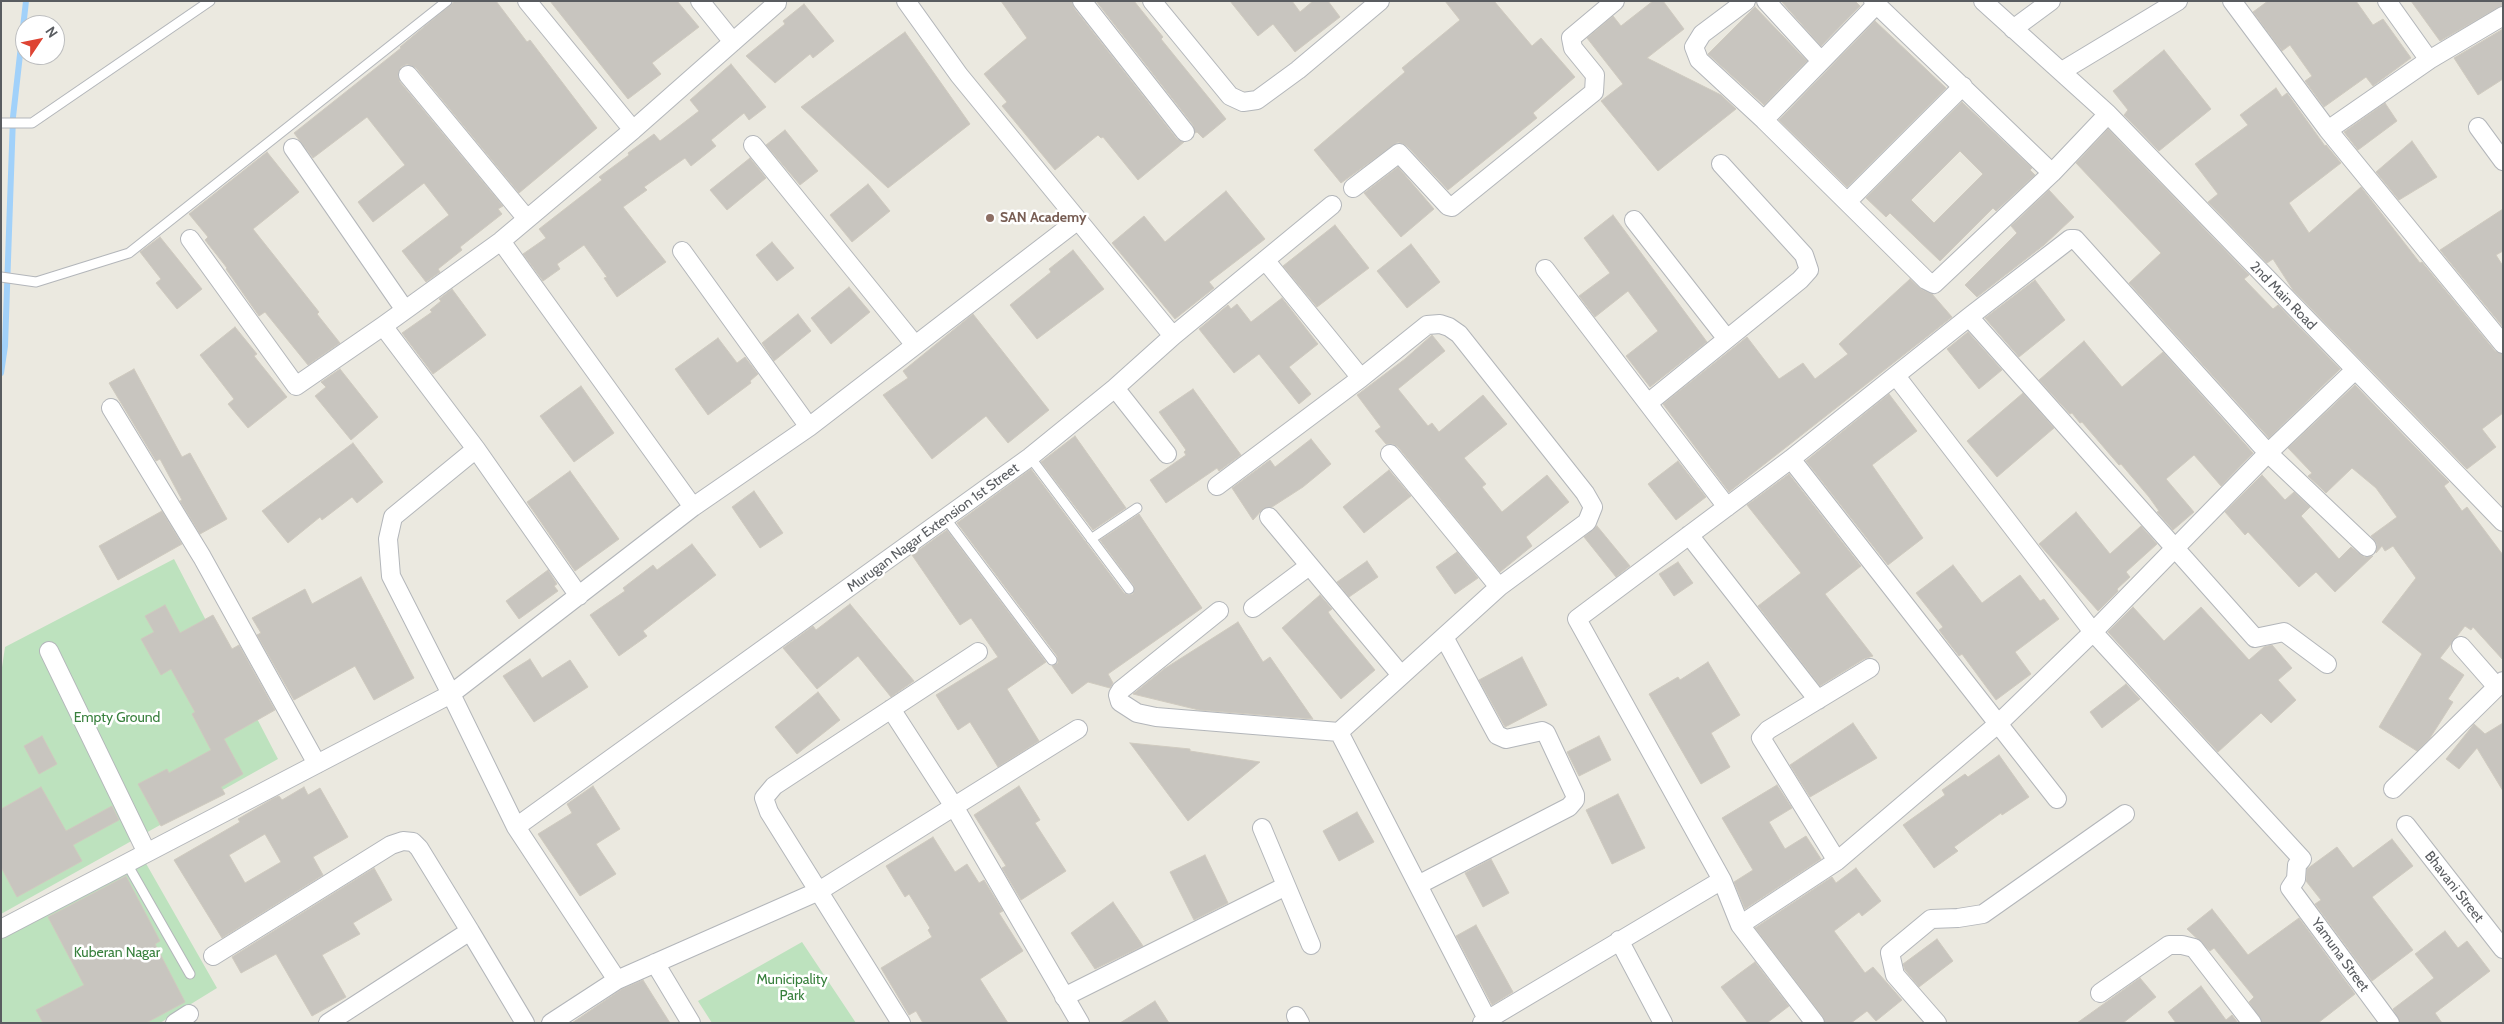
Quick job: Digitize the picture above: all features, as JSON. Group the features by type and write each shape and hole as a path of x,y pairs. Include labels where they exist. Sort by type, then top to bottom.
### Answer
{"street":[{"path":"527,1 633,130"},
{"path":"700,1 733,42"},
{"path":"906,1 959,76 1173,336"},
{"path":"1082,1 1185,132"},
{"path":"1152,1 1230,96 1243,102 1257,100 1298,70 1380,1"},
{"path":"1352,188 1399,152 1448,206 1452,206 1594,92 1595,75 1573,48 1571,38 1614,1"},
{"path":"1746,1 1702,34 1694,48 1698,60 1764,120 1926,280 1934,284 2052,173 2108,114"},
{"path":"1766,1 1821,61"},
{"name":"2nd Main Road","path":"1983,1 2108,114 2503,522"},
{"path":"2013,29 2031,7 2051,1"},
{"path":"2062,71 2178,1"},
{"path":"2232,1 2328,130 2503,344"},
{"path":"2387,1 2429,60"},
{"path":"190,239 296,386 501,241 633,130 778,3"},
{"path":"1764,120 1874,3 2052,173"},
{"path":"2328,130 2429,60 2503,16"},
{"path":"408,75 527,219"},
{"path":"1847,202 1962,86"},
{"path":"2478,128 2503,161"},
{"path":"753,145 915,345"},
{"path":"293,148 405,310"},
{"path":"1648,403 1800,280 1809,270 1804,255 1721,164"},
{"name":"Murugan Nagar Extension 1st Street","path":"516,827 1030,457 1332,205"},
{"path":"1,929 146,851 452,694 693,507 809,427 1078,220"},
{"path":"1634,220 1727,339"},
{"path":"1815,1023 1740,925 1722,880 1577,619 1791,460 1969,317 2070,239 2075,239 2268,452 2367,547"},
{"path":"501,241 693,507"},
{"path":"682,250 809,427"},
{"path":"1265,260 1361,378"},
{"path":"1545,269 1727,507"},
{"path":"1969,317 2255,638 2284,632 2327,664"},
{"path":"1217,486 1361,378 1427,325 1440,324 1449,327 1459,334 1584,493 1592,507 1587,522 1499,587 1339,732 1156,717 1137,713 1120,702 1118,695 1121,690 1219,612"},
{"path":"383,326 476,448 579,596"},
{"path":"1740,925 1837,861 1998,723 2093,632 2268,452 2355,370"},
{"path":"1896,376 2093,632"},
{"path":"1115,388 1167,454"},
{"path":"110,408 202,557 317,764"},
{"path":"476,448 393,517 388,539 391,576 452,694 516,827 616,980"},
{"path":"1390,454 1499,587"},
{"path":"1791,460 2057,799"},
{"path":"1269,517 1401,675"},
{"path":"1688,535 1818,700"},
{"path":"1253,608 1309,566"},
{"name":"Yamuna Street","path":"2093,632 2302,859 2297,865 2296,879 2290,888 2390,1023"},
{"path":"1418,886 1569,807 1575,800 1575,796 1546,732 1542,731 1506,739 1497,735 1444,637"},
{"path":"2393,789 2500,684 2461,646"},
{"path":"49,651 146,851"},
{"path":"901,1023 768,812 764,798 774,786 978,652"},
{"path":"1837,861 1762,738 1768,730 1870,668"},
{"path":"891,710 954,808 1080,1023"},
{"path":"551,1023 616,980 819,891 1078,729"},
{"path":"1339,732 1418,886 1484,1021 1722,880"},
{"path":"1937,1023 1895,975 1890,953 1932,919 1958,918 1983,914 2125,814"},
{"name":"Bhavani Street","path":"2406,825 2503,949"},
{"path":"1262,828 1311,945"},
{"path":"213,956 391,845 403,841 413,842 419,848 525,1023"},
{"path":"1064,997 1286,886"},
{"path":"328,1023 470,931"},
{"path":"1619,940 1663,1023"},
{"path":"2100,993 2169,946 2182,945 2194,948 2252,1023"},
{"path":"655,963 691,1023"}],"lane":[{"path":"2,124 32,123 210,1"},
{"path":"1,277 36,282 129,253 447,1"},
{"path":"1030,457 1129,589"},
{"path":"1092,538 1138,508"},
{"path":"946,518 1052,660"},
{"path":"126,862 190,974"}],"green space":[{"name":"Empty Ground","path":"174,559 278,759 1,914 1,674 5,647"},
{"name":"Kuberan Nagar","path":"144,860 217,988 160,1023 1,1023 1,939"},
{"name":"Municipality Park","path":"802,942 856,1023 712,1023 698,1001"}],"building":[{"path":"455,1 496,1 527,42 530,40 597,128 519,193 416,68 407,64 401,67 398,76 400,82 503,206 498,209 502,214 460,247 462,250 438,269 440,272 426,282 402,251 449,215 424,183 373,222 358,202 405,165 367,117 313,158 294,133 401,48"},
{"path":"550,1 677,1 699,27 652,63 661,74 628,99"},
{"path":"1001,1 1072,1 1074,8 1177,139 1184,142 1138,180 1103,137 1101,138 1098,135 1055,170 1002,106 1007,102 984,74 1027,38"},
{"path":"1096,1 1134,1 1163,37 1161,39 1226,119 1203,138 1197,132 1195,133 1193,125"},
{"path":"1230,1 1292,1 1300,12 1313,1 1328,1 1340,17 1295,52 1273,24 1258,36"},
{"path":"1445,1 1494,1 1532,46 1541,38 1575,77 1533,113 1537,118 1448,190 1407,146 1398,142 1341,183 1314,150 1405,72 1402,68 1460,20"},
{"path":"1653,1 1663,1 1684,29 1647,58 1721,95 1736,109 1658,171 1601,101 1623,84 1587,38 1613,16 1621,26"},
{"path":"1781,1 1855,1 1860,6 1821,46"},
{"path":"2268,1 2356,1 2373,25 2383,19 2411,58 2373,86 2366,77 2324,107 2305,81 2312,76 2290,45 2282,51 2253,12"},
{"path":"2411,1 2503,1 2503,5 2440,41"},
{"path":"804,4 834,41 813,58 810,54 775,83 746,56 785,24 783,21"},
{"path":"1755,7 1807,61 1764,105 1708,54"},
{"path":"1875,21 1946,88 1847,187 1779,120"},
{"path":"2503,29 2503,79 2478,95 2454,58"},
{"path":"905,32 970,124 888,188 801,107"},
{"path":"2164,50 2211,109 2159,151 2124,115 2128,110 2113,91"},
{"path":"731,64 766,107 749,120 744,113 711,140 716,146 691,166 685,158 644,187 647,190 623,207 666,262 617,297 604,278 607,277 584,245 557,264 560,269 543,281 523,254 546,238 539,229 602,180 599,177 629,155 628,153 654,134 660,141 699,111 690,100"},
{"path":"2276,88 2282,97 2287,93 2325,146 2341,163 2289,203 2309,233 2361,187 2420,263 2422,262 2495,351 2503,354 2503,413 2482,429 2496,447 2467,469 2293,290 2273,259 2267,263 2208,202 2218,194 2195,164 2248,125 2240,115"},
{"path":"1962,102 2032,168 2030,170 2035,175 1996,211 1993,208 1940,261 1890,213 1886,217 1866,198","holes":["1960,151 1983,174 1934,223 1911,200"]},
{"path":"2385,103 2397,121 2358,150 2344,132"},
{"path":"2108,129 2249,275 2244,279 2273,309 2278,305 2340,369 2269,438 2129,283 2161,253 2076,163"},
{"path":"785,130 818,171 800,185 766,145"},
{"path":"2412,141 2437,177 2399,200 2376,172"},
{"path":"267,152 299,192 253,229 319,312 317,314 340,343 308,365 265,312 259,316 227,268 205,240 208,237 189,214"},
{"path":"750,158 766,178 727,210 710,190"},
{"path":"1398,167 1434,209 1401,237 1364,193"},
{"path":"868,184 890,211 852,242 830,215"},
{"path":"2049,190 2074,217 2044,245 1977,297 1965,285 2017,233 2011,226"},
{"path":"1226,191 1265,239 1209,282 1214,288 1175,319 1112,243 1144,216 1165,242"},
{"path":"2503,209 2503,251 2496,255 2503,266 2503,327 2440,250"},
{"path":"1613,215 1707,342 1650,387 1626,356 1658,331 1628,291 1595,317 1579,296 1610,273 1584,238"},
{"path":"1335,225 1369,268 1317,307 1283,266"},
{"path":"160,237 202,289 177,309 156,283 161,279 140,252"},
{"path":"772,242 794,268 777,281 756,255"},
{"path":"1411,244 1440,282 1407,308 1377,271"},
{"path":"1073,250 1104,289 1037,339 1010,305 1051,272 1049,269"},
{"path":"1910,279 1921,289 1932,294 1952,317 1729,492 1663,404 1747,337 1779,379 1803,363 1815,379 1848,354 1839,344"},
{"path":"2035,280 2065,320 2019,357 1985,318"},
{"path":"849,287 870,312 831,344 811,318"},
{"path":"452,289 486,335 433,374 402,333 432,312 430,310 441,301 439,299"},
{"path":"1282,298 1318,344 1289,367 1311,394 1299,404 1259,354 1234,373 1199,329 1228,305 1231,309 1237,304 1251,322"},
{"path":"798,314 811,331 774,361 762,343"},
{"path":"973,314 1049,410 1008,443 986,416 932,459 883,395 908,378 903,371"},
{"path":"235,327 257,354 254,356 287,397 248,428 228,404 234,399 200,355"},
{"path":"1968,332 2002,370 1979,389 1947,349"},
{"path":"1432,335 1445,351 1398,389 1428,426 1432,423 1439,432 1483,395 1507,424 1464,458 1486,484 1482,487 1502,512 1547,475 1569,502 1526,537 1532,546 1500,572 1398,447 1393,444 1386,444 1375,431 1381,427 1357,395 1405,359"},
{"path":"718,338 737,363 745,357 758,374 750,381 751,383 708,415 675,369"},
{"path":"2084,341 2122,387 2163,352 2253,453 2221,486 2194,455 2166,479 2194,512 2173,530 2157,512 2159,511 2149,497 2121,464 2119,465 2082,422 2080,423 2072,413 2070,414 2039,380"},
{"path":"134,369 182,457 190,453 227,519 200,534 180,501 182,500 160,459 156,461 109,383"},
{"path":"340,369 378,417 351,440 315,396 326,387 321,382"},
{"path":"2355,385 2449,482 2444,486 2462,511 2467,507 2503,555 2503,660 2473,627 2471,630 2465,626 2440,658 2464,675 2448,699 2453,702 2430,738 2417,751 2379,727 2422,654 2382,622 2416,578 2393,546 2385,551 2382,546 2376,553 2377,544 2371,536 2397,517 2376,488 2352,468 2326,493 2308,476 2312,473 2288,448"},
{"path":"581,386 614,433 574,462 540,416"},
{"path":"1193,389 1241,455 1219,471 1217,468 1166,503 1150,480 1186,455 1184,452 1186,450 1159,412"},
{"path":"2023,393 2054,428 1997,477 1967,441"},
{"path":"1889,394 1917,431 1872,465 1923,538 1888,565 1806,461"},
{"path":"1075,436 1126,508 1093,530 1041,462"},
{"path":"1311,439 1331,464 1303,487 1272,507 1263,509 1253,520 1232,488 1270,460 1275,467"},
{"path":"353,443 383,482 357,503 352,497 322,520 320,517 288,543 262,511"},
{"path":"1678,461 1706,497 1676,520 1648,484"},
{"path":"1031,469 1124,593 1133,594 1134,586 1100,540 1139,514 1202,608 1108,674 1113,683 1110,688 1088,682 1072,694 1052,666 1058,663 1057,656 957,523"},
{"path":"1389,470 1411,496 1364,533 1343,507"},
{"path":"570,471 619,539 575,571 527,502"},
{"path":"1789,474 1861,566 1825,594 1873,656 1864,659 1820,686 1758,606 1801,573 1747,505"},
{"path":"2262,475 2285,500 2294,492 2310,507 2301,516 2339,559 2351,547 2364,557 2373,556 2335,592 2316,572 2299,587 2248,532 2245,535 2225,512"},
{"path":"754,491 783,533 760,548 732,507"},
{"path":"162,511 182,544 118,580 99,546"},
{"path":"2076,512 2110,554 2141,526 2157,544 2126,572 2130,577 2098,611 2039,544"},
{"path":"1597,526 1630,566 1616,577 1584,537"},
{"path":"947,530 1046,662 1007,689 1039,741 998,767 970,722 958,730 936,695 998,657 971,618 960,625 912,555"},
{"path":"692,544 716,575 643,631 647,636 619,656 590,615 625,591 623,588 653,565 657,570"},
{"path":"1457,552 1478,578 1455,594 1436,567"},
{"path":"1367,561 1378,577 1349,597 1337,582"},
{"path":"1678,562 1693,583 1674,596 1659,574"},
{"path":"1953,565 1982,603 2020,575 2040,601 2044,599 2059,619 2015,652 2031,674 1996,700 1962,654 1959,656 1939,630 1943,627 1916,593"},
{"path":"548,570 557,584 554,586 558,591 519,619 506,601"},
{"path":"361,577 414,678 374,700 355,666 294,700 257,635 261,633 252,618 305,589 312,604"},
{"path":"1320,595 1332,609 1328,612 1332,618 1375,670 1341,699 1282,628"},
{"path":"850,604 914,681 891,697 858,656 817,689 783,648 813,626 816,630"},
{"path":"165,605 180,633 213,615 232,649 239,645 275,710 224,739 243,774 221,787 225,794 161,826 138,784 167,769 169,773 211,750 192,714 195,712 171,669 161,675 141,639 154,632 145,616"},
{"path":"2133,607 2164,641 2201,607 2249,660 2264,647 2272,645 2292,668 2278,680 2296,700 2271,723 2261,713 2218,752 2108,632"},
{"path":"1238,622 1263,662 1270,657 1313,719 1199,710 1133,694 1164,669"},
{"path":"1522,657 1547,705 1505,727 1479,680"},
{"path":"530,659 542,678 570,660 588,687 534,722 503,676"},
{"path":"1708,662 1740,715 1711,733 1730,767 1701,784 1649,694 1678,677 1680,680"},
{"path":"2126,684 2140,699 2102,728 2090,712"},
{"path":"818,692 840,720 797,754 775,727"},
{"path":"1853,723 1877,758 1810,797 1790,765"},
{"path":"2503,723 2503,791 2477,748 2459,769 2446,759 2474,724 2485,734"},
{"path":"42,736 57,764 39,774 24,746"},
{"path":"1599,736 1611,760 1579,776 1567,752"},
{"path":"1130,743 1190,749 1190,751 1260,762 1188,821"},
{"path":"1999,755 2029,797 2002,815 2001,813 1954,847 1958,851 1934,868 1903,825 1945,795 1942,790 1965,774 1968,777"},
{"path":"1777,785 1792,808 1769,822 1785,849 1806,836 1821,859 1745,909 1734,882 1753,870 1722,818"},
{"path":"593,786 620,829 596,844 616,874 580,896 538,834 572,813 567,804"},
{"path":"1019,786 1040,820 1035,823 1066,871 1021,900 1002,868 1006,866 974,815"},
{"path":"41,787 66,831 112,806 119,820 73,845 82,861 17,897 1,867 1,809"},
{"path":"304,787 308,795 320,788 348,837 313,857 323,875 222,938 174,860 240,822 238,819 274,798 279,796 282,800","holes":["265,834 281,862 245,883 229,855"]},
{"path":"1618,794 1645,848 1612,864 1586,810"},
{"path":"1357,812 1374,842 1339,861 1323,831"},
{"path":"933,837 955,872 967,864 979,883 984,880 1003,911 999,913 1023,951 980,979 1008,1023 923,1023 916,1011 909,1015 881,968 932,937 928,930 930,928 909,894 905,897 886,866"},
{"path":"2392,839 2413,866 2372,897 2413,950 2372,981 2315,904 2321,900 2306,881 2307,869 2337,847 2353,868"},
{"path":"1205,855 1228,903 1194,920 1170,872"},
{"path":"1491,859 1509,893 1483,907 1465,873"},
{"path":"374,868 392,900 353,923 360,934 322,955 346,997 312,1016 276,954 241,973 232,957"},
{"path":"1856,868 1881,901 1862,916 1859,912 1834,931 1865,973 1873,967 1902,1000 1876,1021 1867,1011 1851,1023 1825,1023 1823,1017 1755,928 1832,877 1836,883"},
{"path":"126,876 160,941 155,944 185,1002 146,1023 43,1023 36,1010 84,985 48,917"},
{"path":"1113,902 1143,946 1095,969 1071,933"},
{"path":"2212,909 2248,955 2299,918 2355,994 2318,1023 2262,1023 2249,1002 2254,997 2214,948 2210,951 2187,929"},
{"path":"1476,925 1513,992 1492,1005 1456,936"},
{"path":"2445,931 2458,948 2467,941 2490,971 2435,1013 2442,1023 2400,1023 2393,1009 2434,978 2415,954"},
{"path":"1937,939 1953,961 1919,987 1905,970 1903,964"},
{"path":"1755,962 1789,1006 1767,1023 1748,1023 1721,987"},
{"path":"2140,978 2156,997 2123,1023 2077,1023"},
{"path":"643,980 670,1023 572,1023 622,989"},
{"path":"2201,986 2226,1020 2232,1015 2238,1023 2176,1023 2168,1012"},
{"path":"1155,1001 1169,1023 1120,1023"}],"waterway":[{"path":"1,373 5,346 13,117 26,1"}],"place":[{"name":"SAN Academy","path":"990,218"}]}
